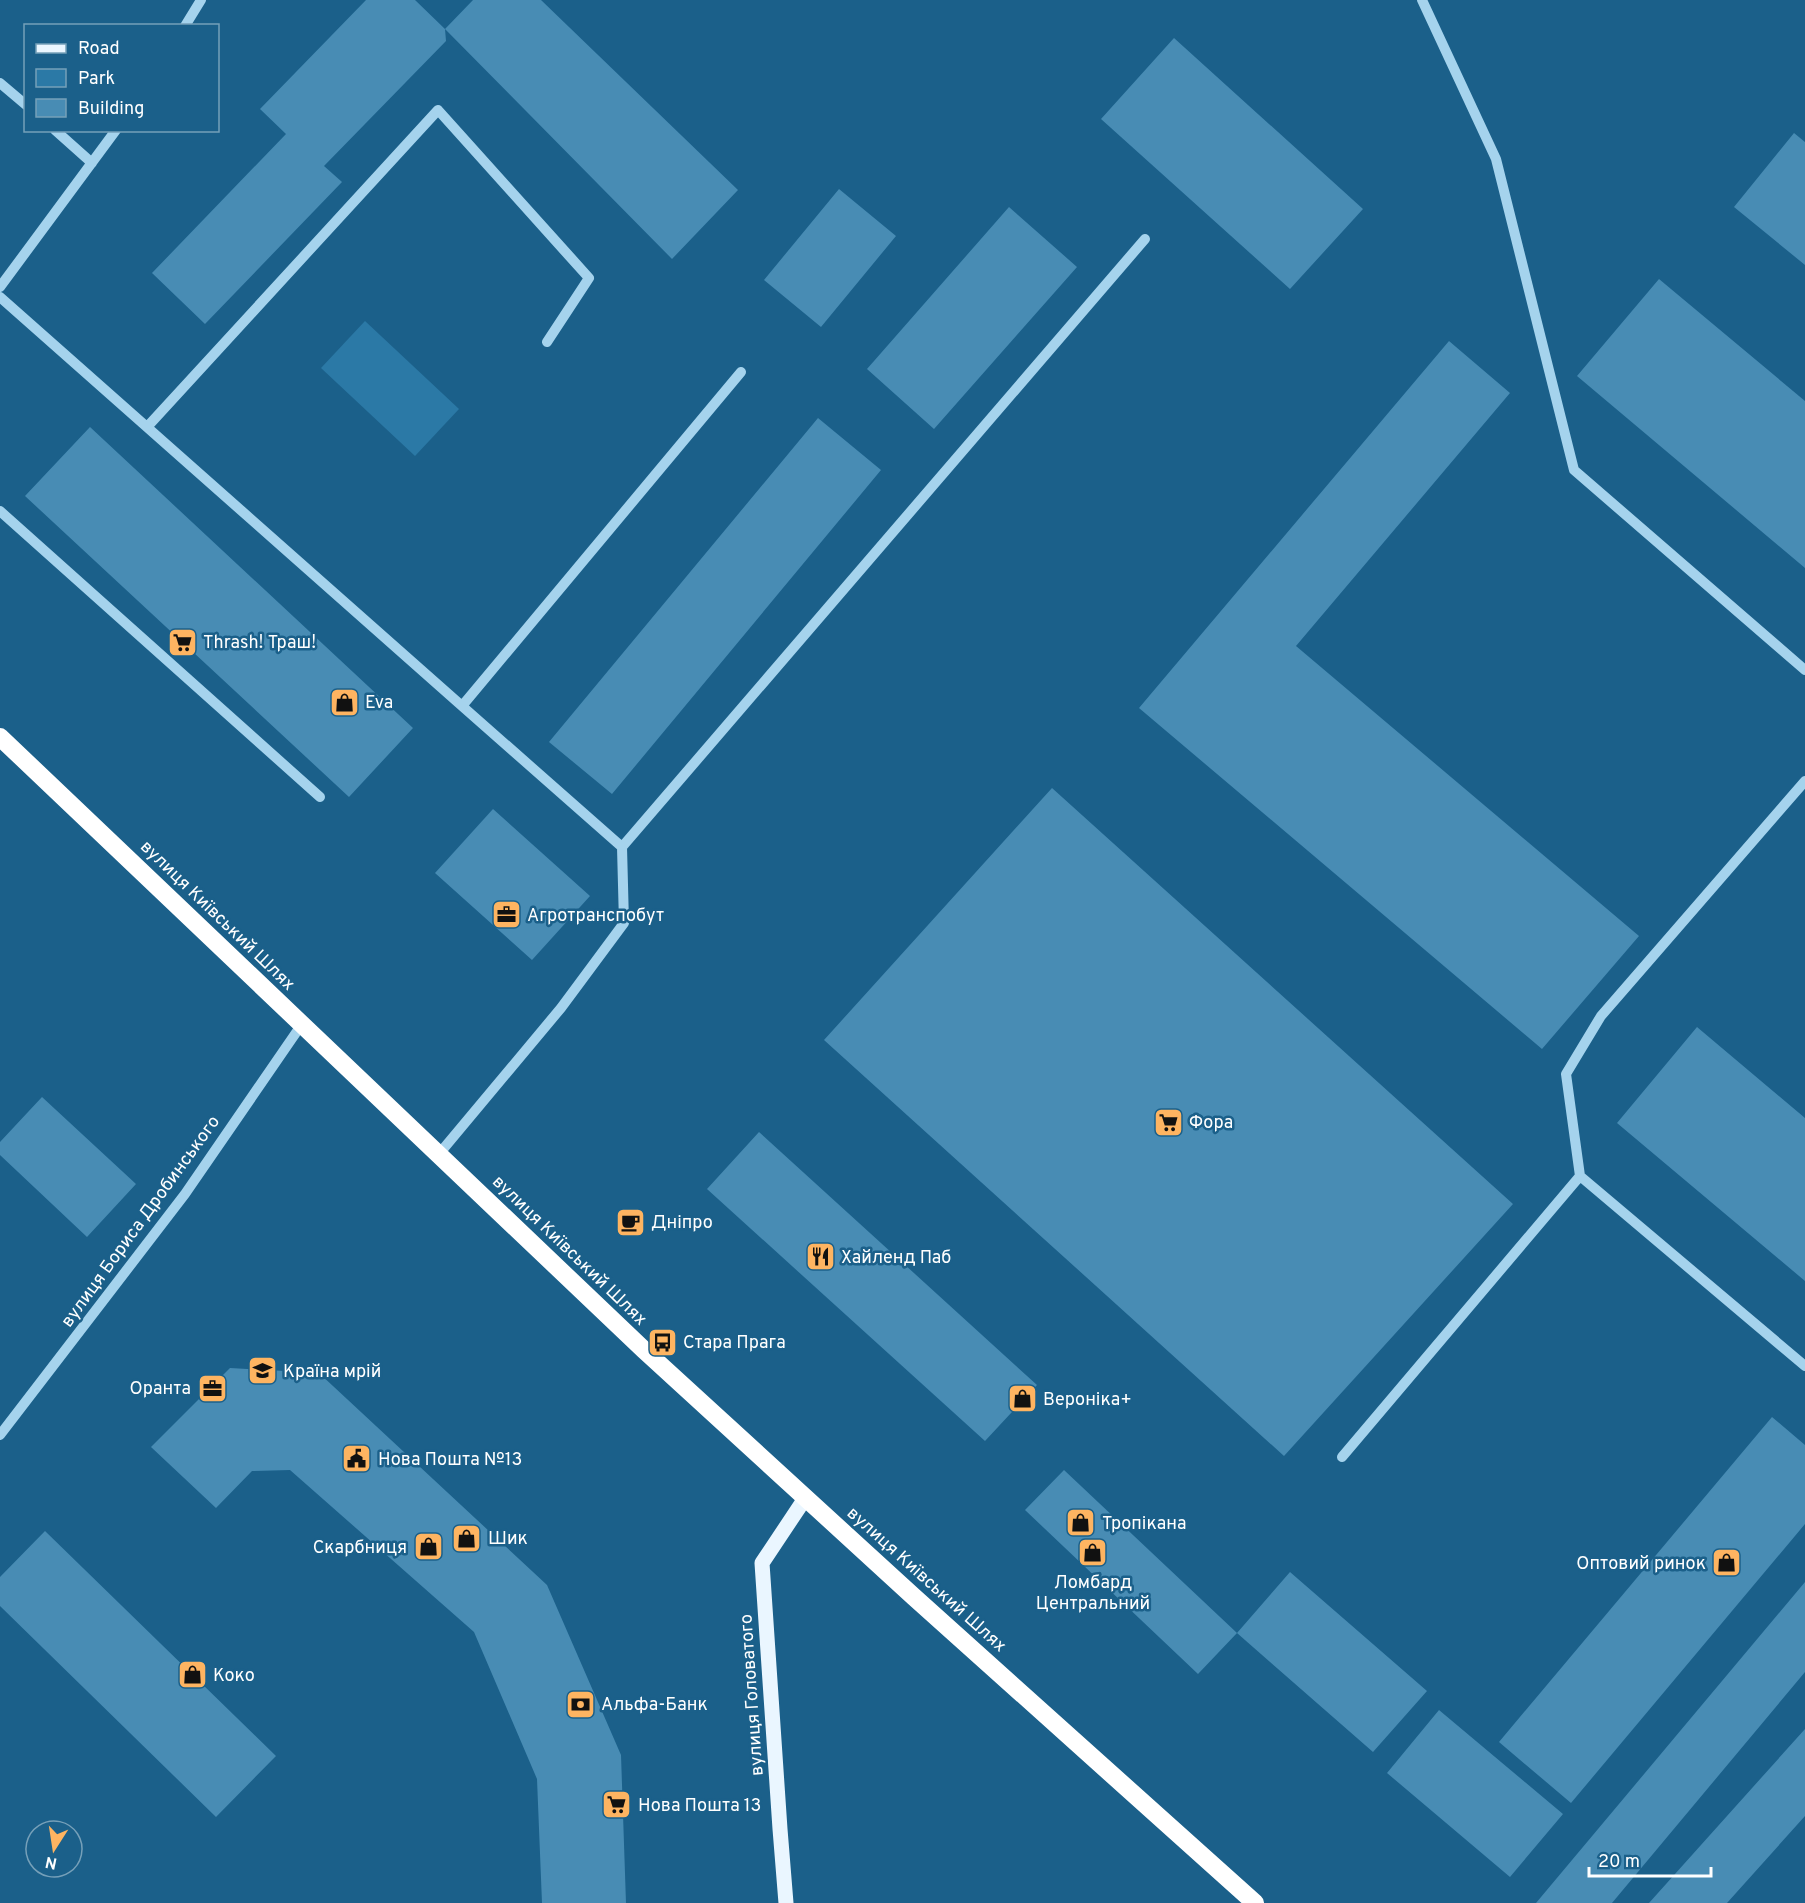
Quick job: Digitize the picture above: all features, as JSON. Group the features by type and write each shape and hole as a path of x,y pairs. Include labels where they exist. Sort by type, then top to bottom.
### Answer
{"highway":[{"name":"вулиця Київський Шлях","path":"0,737 644,1350 914,1597 1256,1903"}],"main road":[{"name":"вулиця Головатого","path":"786,1903 762,1563 806,1497"}],"street":[{"path":"186,24 201,0"},
{"path":"1422,0 1496,159 1574,470 1805,670"},
{"path":"0,82 24,103"},
{"path":"148,426 438,110 589,278 547,342"},
{"path":"57,132 92,163"},
{"path":"0,287 115,132"},
{"path":"439,1155 561,1008 624,923 622,847 1145,239"},
{"path":"0,297 622,847"},
{"path":"462,705 741,372"},
{"path":"0,511 320,797"},
{"path":"1805,781 1601,1016 1566,1074 1580,1176 1805,1366"},
{"name":"вулиця Бориса Дробинського","path":"0,1435 185,1194 302,1024"},
{"path":"1342,1457 1580,1176"}],"green space":[{"path":"365,321 459,409 415,456 321,368"}],"building":[{"path":"366,0 415,0 445,29 446,41 324,166 342,182 205,324 152,273 286,134 260,109"},
{"path":"473,0 541,0 738,190 672,259 445,29"},
{"path":"1174,38 1363,209 1290,289 1101,119"},
{"path":"1794,133 1805,142 1805,265 1734,207"},
{"path":"839,189 896,236 821,327 764,280"},
{"path":"1009,207 1077,267 934,429 867,369"},
{"path":"1659,279 1805,401 1805,568 1577,376"},
{"path":"1449,341 1510,393 1296,646 1639,936 1542,1049 1139,708"},
{"path":"818,418 881,470 612,794 549,742"},
{"path":"90,427 413,728 349,797 25,496"},
{"name":"Фора","path":"1052,788 1513,1204 1284,1456 824,1040"},
{"path":"493,809 590,896 532,960 435,873"},
{"path":"1697,1027 1805,1118 1805,1281 1617,1123"},
{"path":"42,1097 136,1184 87,1237 0,1155 0,1142"},
{"path":"759,1132 1037,1385 985,1441 707,1189"},
{"path":"230,1368 319,1373 547,1585 621,1755 626,1903 542,1903 537,1779 474,1632 290,1470 252,1471 216,1508 151,1447"},
{"path":"1772,1417 1805,1445 1805,1524 1571,1803 1499,1742"},
{"path":"1064,1470 1237,1633 1198,1674 1025,1510"},
{"path":"45,1531 276,1756 216,1817 0,1606 0,1577"},
{"path":"1290,1572 1427,1691 1373,1752 1237,1633"},
{"path":"1805,1582 1805,1672 1612,1903 1536,1903"},
{"path":"1439,1710 1563,1814 1510,1877 1387,1773"},
{"path":"1805,1729 1805,1816 1727,1903 1649,1903"}],"place":[{"name":"Thrash! Траш!","path":"182,642"},
{"name":"Eva","path":"344,702"},
{"name":"Агротранспобут","path":"506,915"},
{"name":"Фора","path":"1168,1122"},
{"name":"Дніпро","path":"630,1222"},
{"name":"Хайленд Паб","path":"820,1257"},
{"name":"Стара Прага","path":"662,1342"},
{"name":"Країна мрій","path":"262,1371"},
{"name":"Оранта","path":"212,1388"},
{"name":"Вероніка+","path":"1022,1399"},
{"name":"Нова Пошта №13","path":"357,1459"},
{"name":"Тропікана","path":"1081,1523"},
{"name":"Шик","path":"467,1538"},
{"name":"Скарбниця","path":"428,1547"},
{"name":"Ломбард Центральний","path":"1093,1553"},
{"name":"Оптовий ринок","path":"1727,1563"},
{"name":"Коко","path":"192,1675"},
{"name":"Альфа-Банк","path":"580,1704"},
{"name":"Нова Пошта 13","path":"617,1805"}]}
